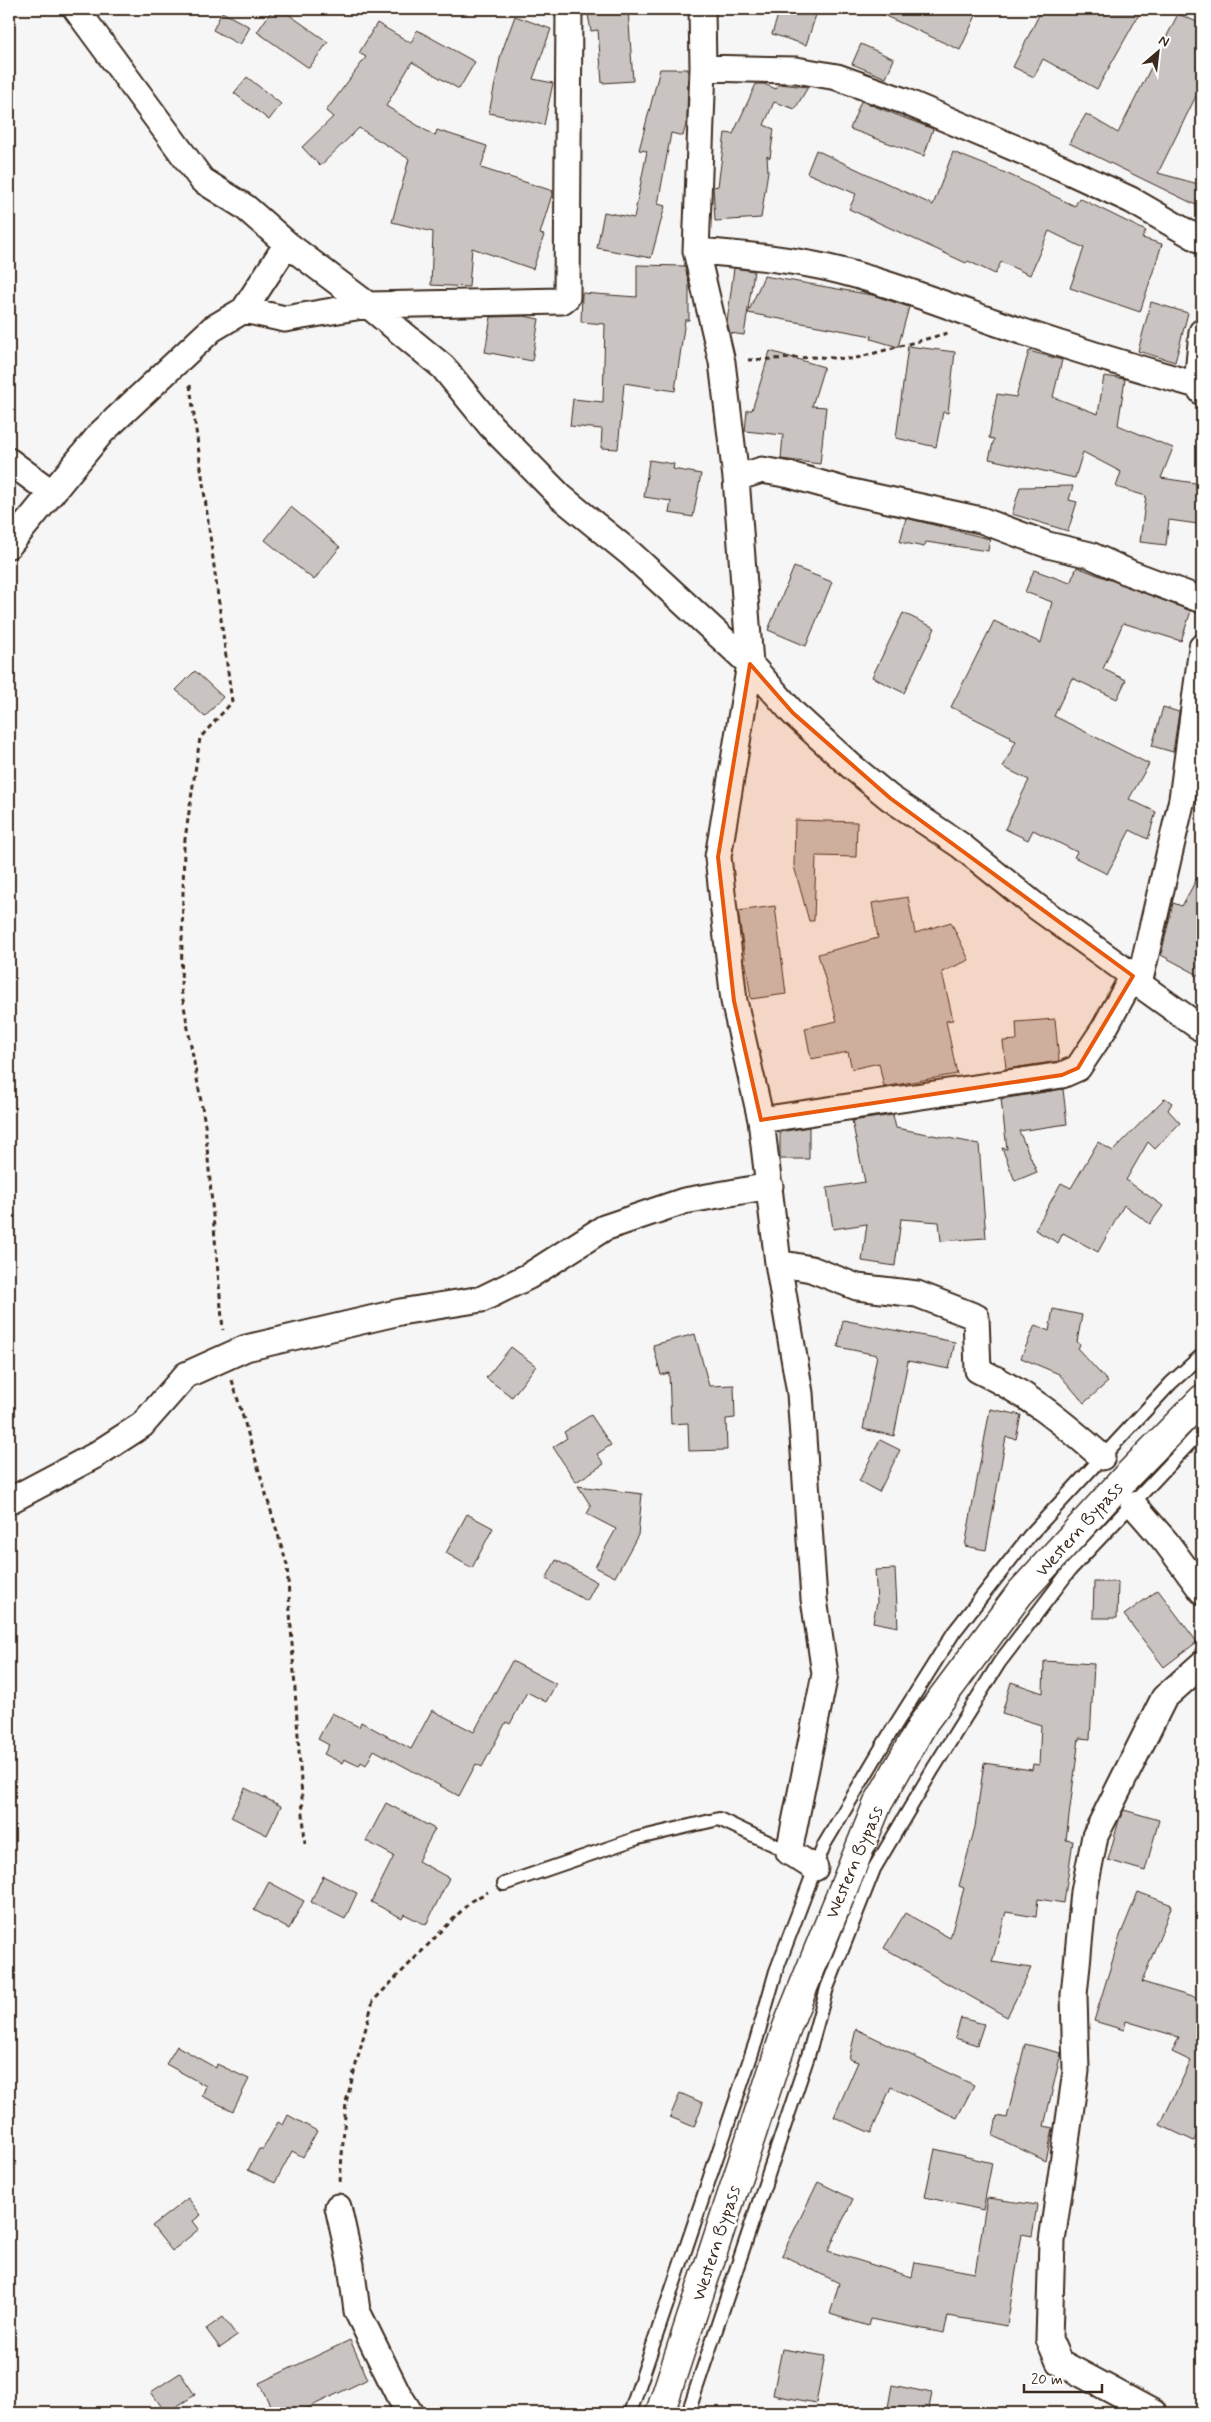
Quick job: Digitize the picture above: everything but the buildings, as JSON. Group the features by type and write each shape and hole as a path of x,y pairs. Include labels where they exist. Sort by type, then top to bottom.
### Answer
{"main road":[{"name":"Western Bypass","path":"660,2413 786,2027 878,1803 924,1722 1020,1593 1127,1476 1202,1399"}],"street":[{"path":"76,9 202,180 245,207 287,244 368,305 443,367 491,426 560,498 631,554 750,664 793,713 851,766 890,798 960,845 1037,907 1202,1030"},
{"path":"244,310 285,319 368,305 562,301 567,297 569,9"},
{"path":"702,9 703,68 696,251 722,362 736,478 750,664 718,857 734,1001 761,1120 778,1263 800,1393 814,1599 825,1674 789,1852 816,1868"},
{"path":"703,68 796,70 837,77 904,101 1071,172 1131,200 1202,242"},
{"path":"9,545 100,433 212,329 244,310 287,244"},
{"path":"696,251 752,255 833,270 905,289 995,322 1200,389 1202,332"},
{"path":"9,461 52,493"},
{"path":"736,478 762,470 980,520 1048,544 1090,555 1130,573 1202,600"},
{"path":"761,1120 1062,1075 1078,1068 1136,980 1182,800 1202,647"},
{"path":"9,1501 94,1456 142,1425 186,1375 246,1348 327,1327 482,1298 529,1276 604,1228 684,1201 770,1186"},
{"path":"778,1263 811,1269 857,1287 917,1294 976,1317 978,1370 1008,1385 1056,1416 1102,1457"},
{"path":"1132,1504 1166,1542 1202,1591"},
{"path":"1154,2413 1059,2362 1048,2338 1052,2241 1076,2071 1074,1995 1084,1892 1095,1836 1164,1698 1202,1664"},
{"path":"338,2207 351,2265 357,2311 398,2394 410,2413"}],"lane":[{"path":"630,2413 750,2059 776,1971 816,1868 834,1829 954,1632 1030,1534 1171,1383 1202,1355"},
{"path":"688,2413 805,2066 827,1988 874,1869 932,1769 999,1663 1070,1570 1202,1430"},
{"path":"504,1884 638,1838 719,1819 789,1852"}],"path":[{"path":"722,362 818,357 854,359 956,332"},
{"path":"186,353 232,702 200,738 184,846 181,989 205,1124 225,1357 287,1565 305,1844"},
{"path":"338,2207 346,2102 373,2001 471,1901 504,1884"}],"highlighted area":[{"path":"750,664 793,713 890,798 1133,976 1078,1068 1062,1075 761,1120 734,1001 718,857"}]}
